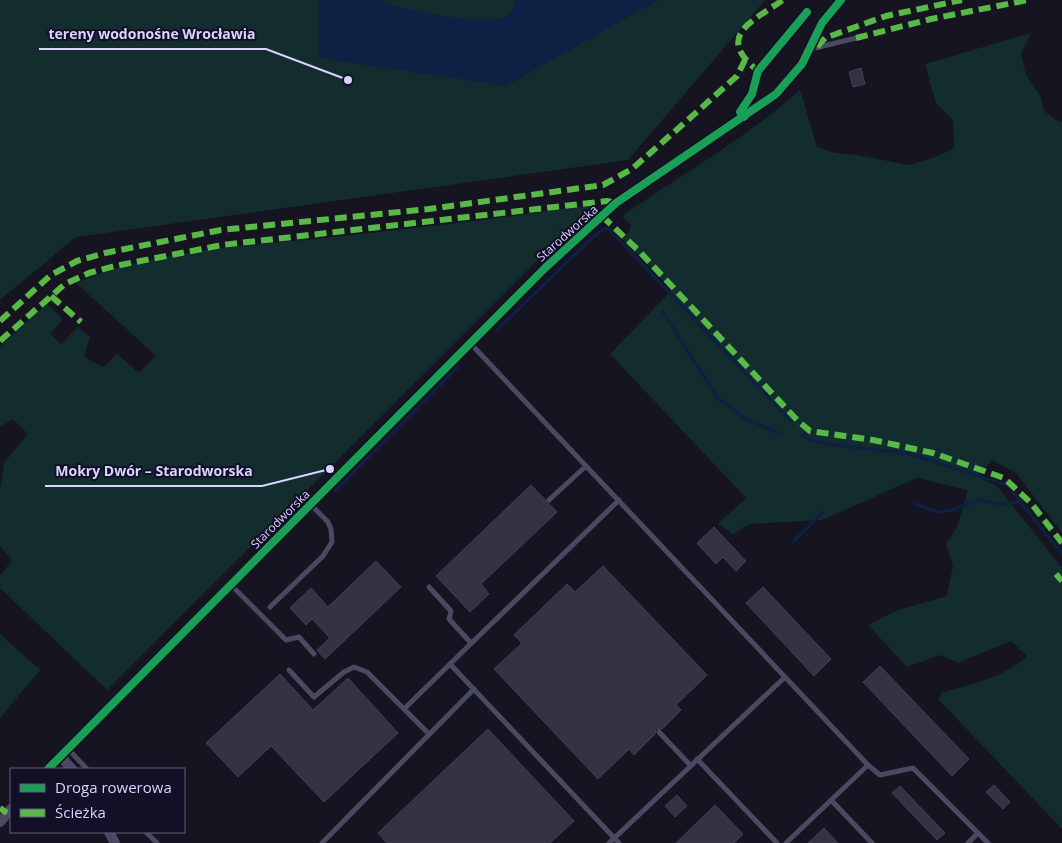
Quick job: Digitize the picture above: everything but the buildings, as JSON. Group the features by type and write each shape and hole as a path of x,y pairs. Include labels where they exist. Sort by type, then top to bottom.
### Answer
{"street":[{"name":"Starodworska","path":"49,768 230,583 545,268 616,203 776,94 792,77 810,49 822,23 841,0"},
{"path":"63,752 71,768"},
{"path":"0,822 10,810"}],"lane":[{"path":"810,49 856,38"},
{"path":"470,343 868,765 880,775 913,768 988,843"},
{"path":"549,500 586,466"},
{"path":"405,708 618,500"},
{"path":"270,607 328,549 332,542 331,529 310,504"},
{"path":"230,583 286,640 298,637 314,654"},
{"path":"429,588 451,611 449,619 471,643"},
{"path":"450,664 619,843"},
{"path":"289,670 314,697 344,672 354,668 367,672 429,734"},
{"path":"609,843 785,677"},
{"path":"322,843 360,807 474,689"},
{"path":"659,732 690,765"},
{"path":"63,752 86,768"},
{"path":"697,759 777,843"},
{"path":"786,843 868,765"},
{"path":"831,800 872,843"},
{"path":"147,833 157,843"},
{"path":"968,843 978,833"}],"green space":[{"path":"0,0 765,0 628,160 76,237 0,300"},
{"path":"1031,33 1021,54 1026,75 1041,97 1044,111 1059,122 1062,121 1062,533 1016,473 992,460 978,477 997,486 1062,568 1062,829 939,700 941,693 998,675 1009,670 1027,656 1011,641 958,663 940,655 907,667 868,625 898,610 947,596 953,565 946,544 957,527 968,490 917,478 822,520 749,524 733,534 718,524 746,498 610,354 672,290 621,238 629,232 631,225 622,216 735,140 800,90 817,147 835,153 857,155 909,165 935,157 954,148 953,120 936,103 925,64"},
{"path":"590,205 592,210 577,221 107,690 0,588 0,576 12,560 0,546 0,490 4,463 28,434 13,419 0,427 0,346 47,304 63,319 50,334 61,344 78,327 90,337 84,357 103,367 117,354 139,373 156,356 76,283 104,272 133,264 193,252 521,215"},
{"path":"0,634 40,670 0,718"}],"water":[{"path":"319,0 384,0 385,4 411,10 465,19 496,20 505,17 509,13 515,5 514,0 658,0 506,86 319,58"}],"waterway":[{"path":"496,331 590,240 603,229 609,229 791,421"},
{"path":"663,312 717,397 744,418 781,434"},
{"path":"335,491 459,366"},
{"path":"803,435 811,440 833,445 906,453 1007,485 1062,554"},
{"path":"914,504 938,512 952,510 979,500 1000,504 1022,502"},
{"path":"793,542 823,512"}],"marked path":[{"path":"757,74 758,71 745,59 739,48 739,39 743,30 750,22 783,0"},
{"path":"817,47 825,38 886,16 962,0"},
{"path":"856,38 931,19 1028,0"},
{"path":"0,321 51,275 77,261 105,253 221,230 429,209 603,185 632,169 690,118 737,76 745,60"},
{"path":"0,341 65,284 89,273 115,266 222,245 607,201 616,203"},
{"path":"602,216 639,251 798,421 810,431 873,440 933,453 1004,478 1031,503 1062,543"},
{"path":"51,296 81,322"},
{"path":"1056,574 1062,581"},
{"path":"0,808 7,813"}],"cycle path":[{"path":"49,768 545,268 616,203 776,94 802,64 822,23 841,0"},
{"path":"744,117 740,112 752,94 758,71 807,12"}],"place":[{"name":"tereny wodonośne Wrocławia","path":"348,80"},
{"name":"Mokry Dwór – Starodworska","path":"330,469"}]}
